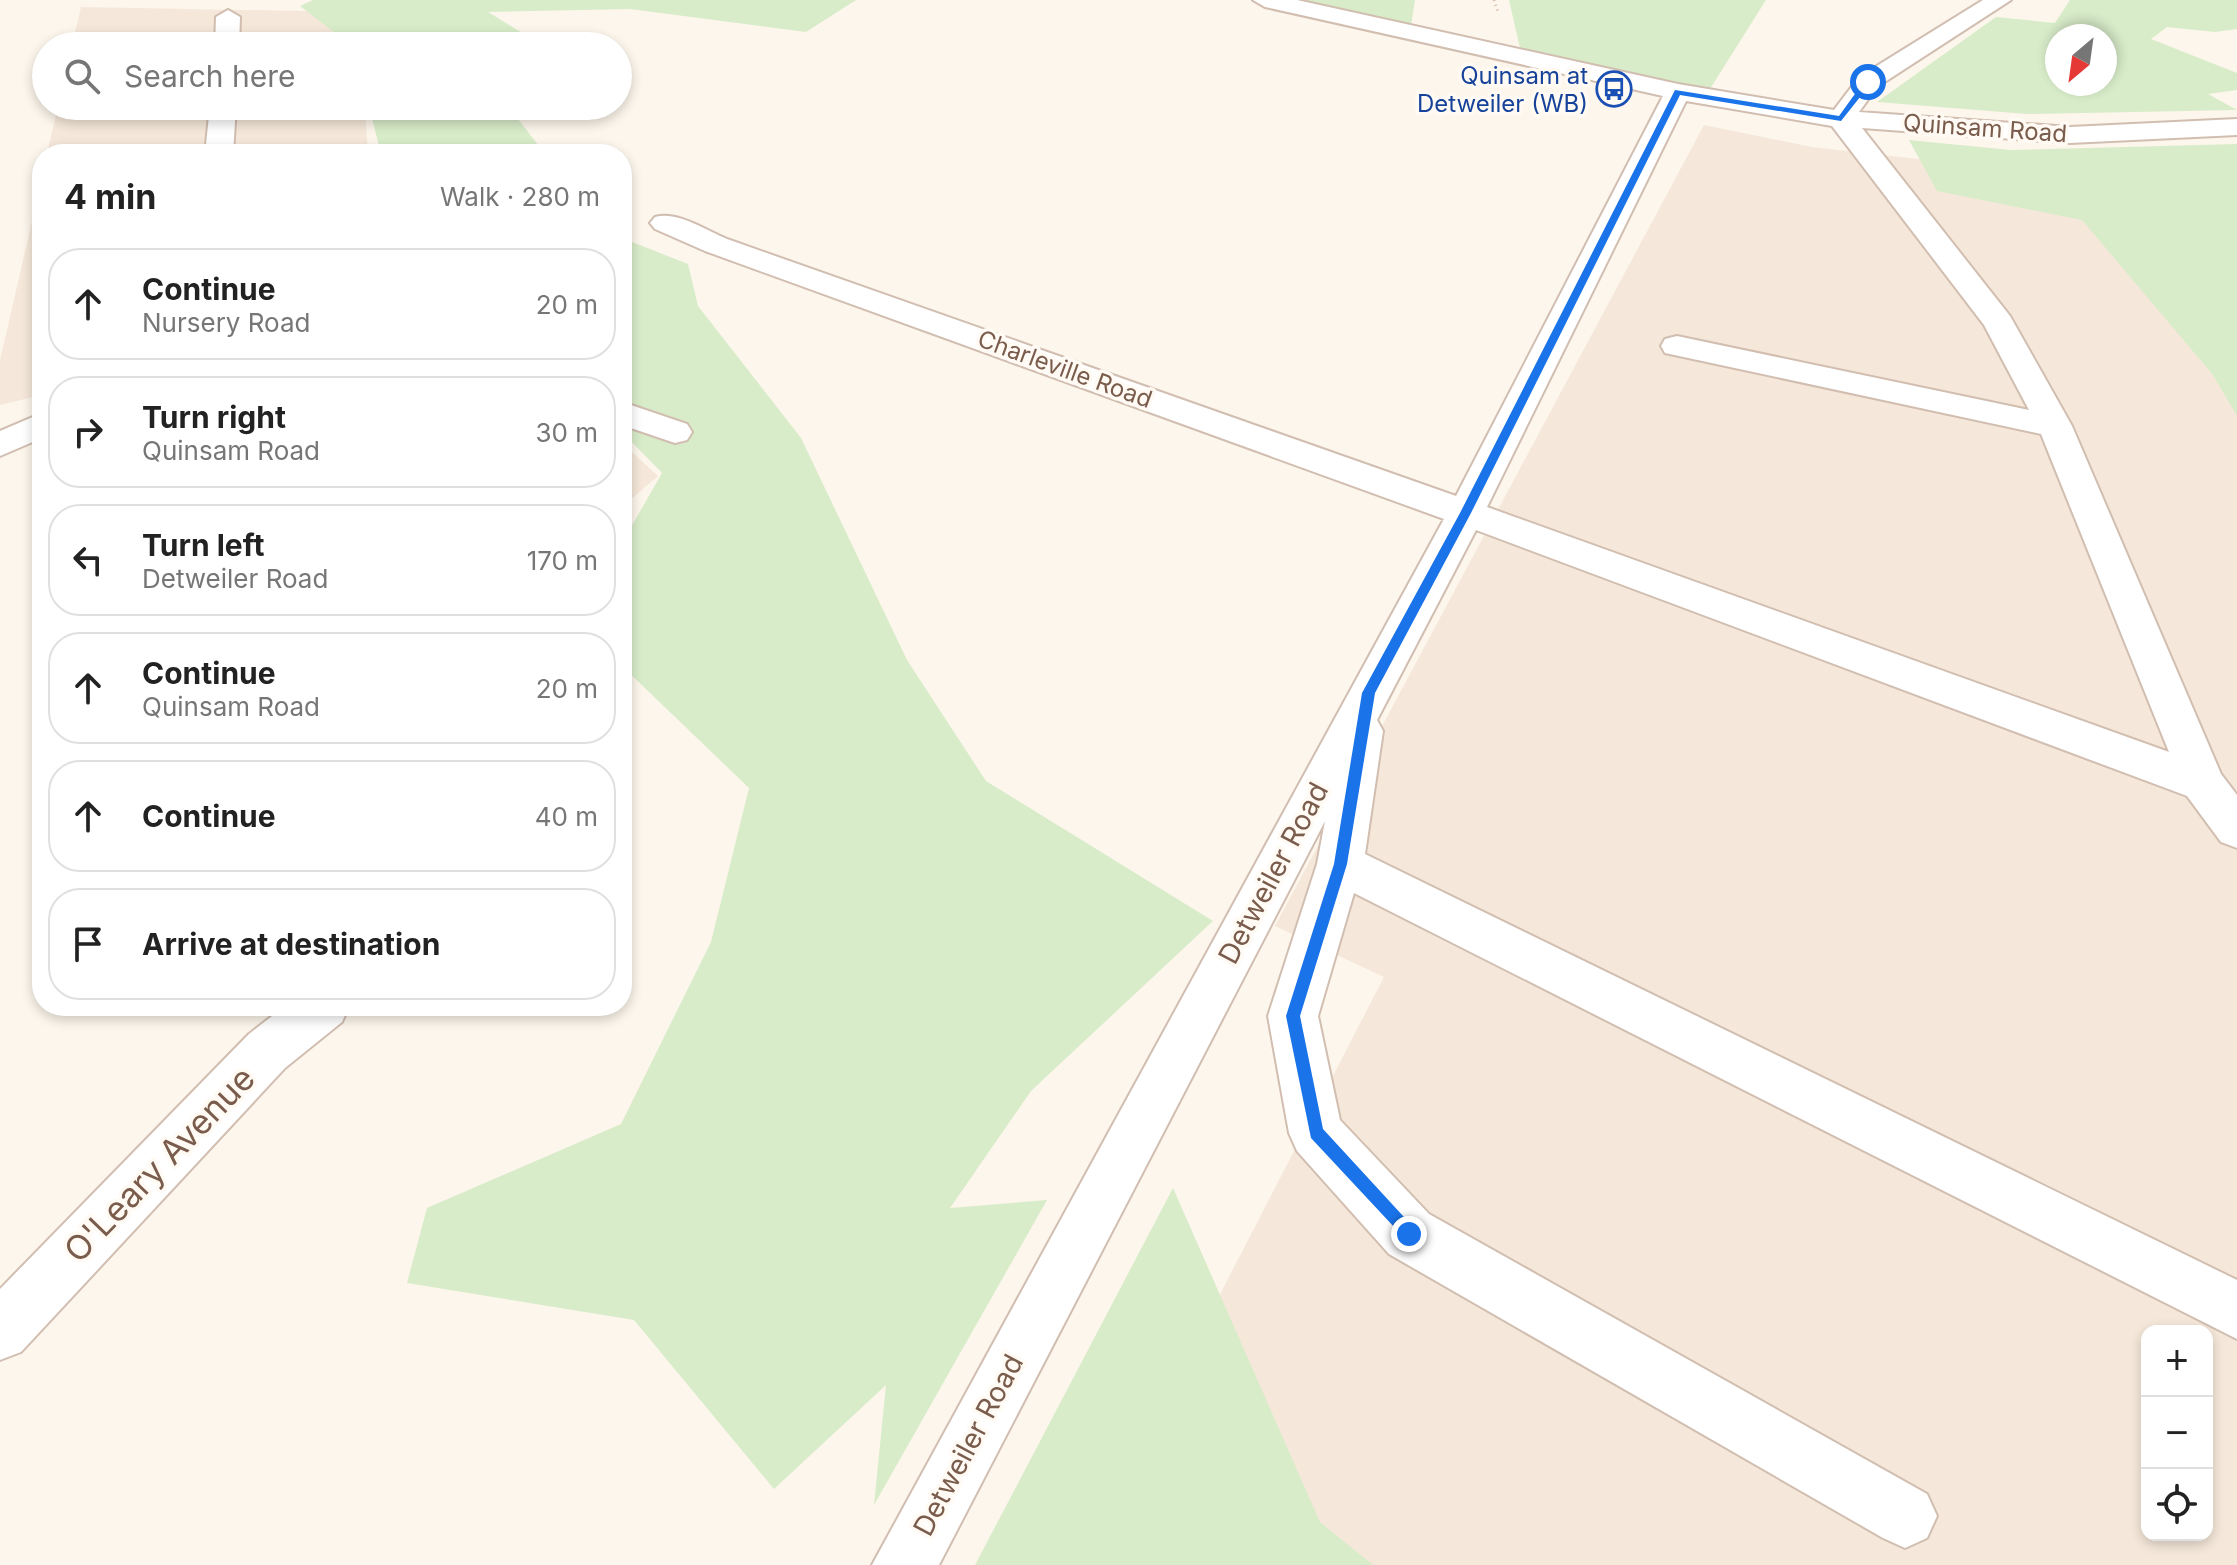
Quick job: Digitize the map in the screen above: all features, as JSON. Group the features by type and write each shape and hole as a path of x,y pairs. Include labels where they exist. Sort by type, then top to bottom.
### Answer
{"street":[{"name":"Quinsam Road","path":"1265,0 1678,92 1841,119 2070,135 2237,127"},
{"path":"1999,0 1868,82 1841,119 1999,323 2055,426 2203,783 2237,829"},
{"path":"227,32 228,17"},
{"name":"Detweiler Road","path":"904,1565 1466,513 1678,92"},
{"path":"220,144 222,120"},
{"name":"Charleville Road","path":"665,223 716,245 1466,513 2203,783"},
{"path":"1677,346 2055,426"},
{"path":"632,417 675,432"},
{"path":"0,445 32,429"},
{"path":"1369,693 1340,864 1293,1016 1316,1133 1409,1234 1905,1516"},
{"path":"1340,864 2237,1310"},
{"name":"O'Leary Avenue","path":"0,1331 267,1051 311,1016"}],"shaded area":[{"path":"81,7 358,12 359,32 75,32"},
{"path":"55,120 366,120 367,144 49,144"},
{"path":"1704,125 1812,147 1936,161 2237,159 2237,1565 1080,1565 1384,977 1275,926"},
{"path":"32,221 32,397 0,405 0,360"},
{"path":"632,452 658,476 632,498"}],"green space":[{"path":"313,0 856,0 806,32 630,9 488,12 521,32 334,32 300,6"},
{"path":"1256,0 1415,0 1410,32"},
{"path":"1509,0 1766,0 1703,100 1522,57"},
{"path":"2070,0 2237,0 2237,29 2215,32 2167,27 2151,39 2237,73 2237,90 2208,94 2237,110 2027,114 1877,102 1996,17 2055,23"},
{"path":"372,120 519,120 537,144 378,144"},
{"path":"1909,140 2011,150 2237,144 2237,416 2213,375 2082,220 1937,191"},
{"path":"632,242 688,264 698,306 801,438 907,660 986,781 1213,921 1031,1091 950,1208 1047,1200 874,1505 886,1385 774,1489 634,1320 407,1283 427,1208 621,1124 711,942 749,788 632,676 632,526 662,473 632,442"},
{"path":"1173,1188 1320,1522 1373,1565 975,1565"}],"place":[{"name":"Quinsam at Detweiler (WB)","path":"1614,89"}],"route":[{"path":"1409,1234 1316,1133 1293,1016 1340,864 1369,693 1466,513 1678,92 1841,119 1868,82"}]}
